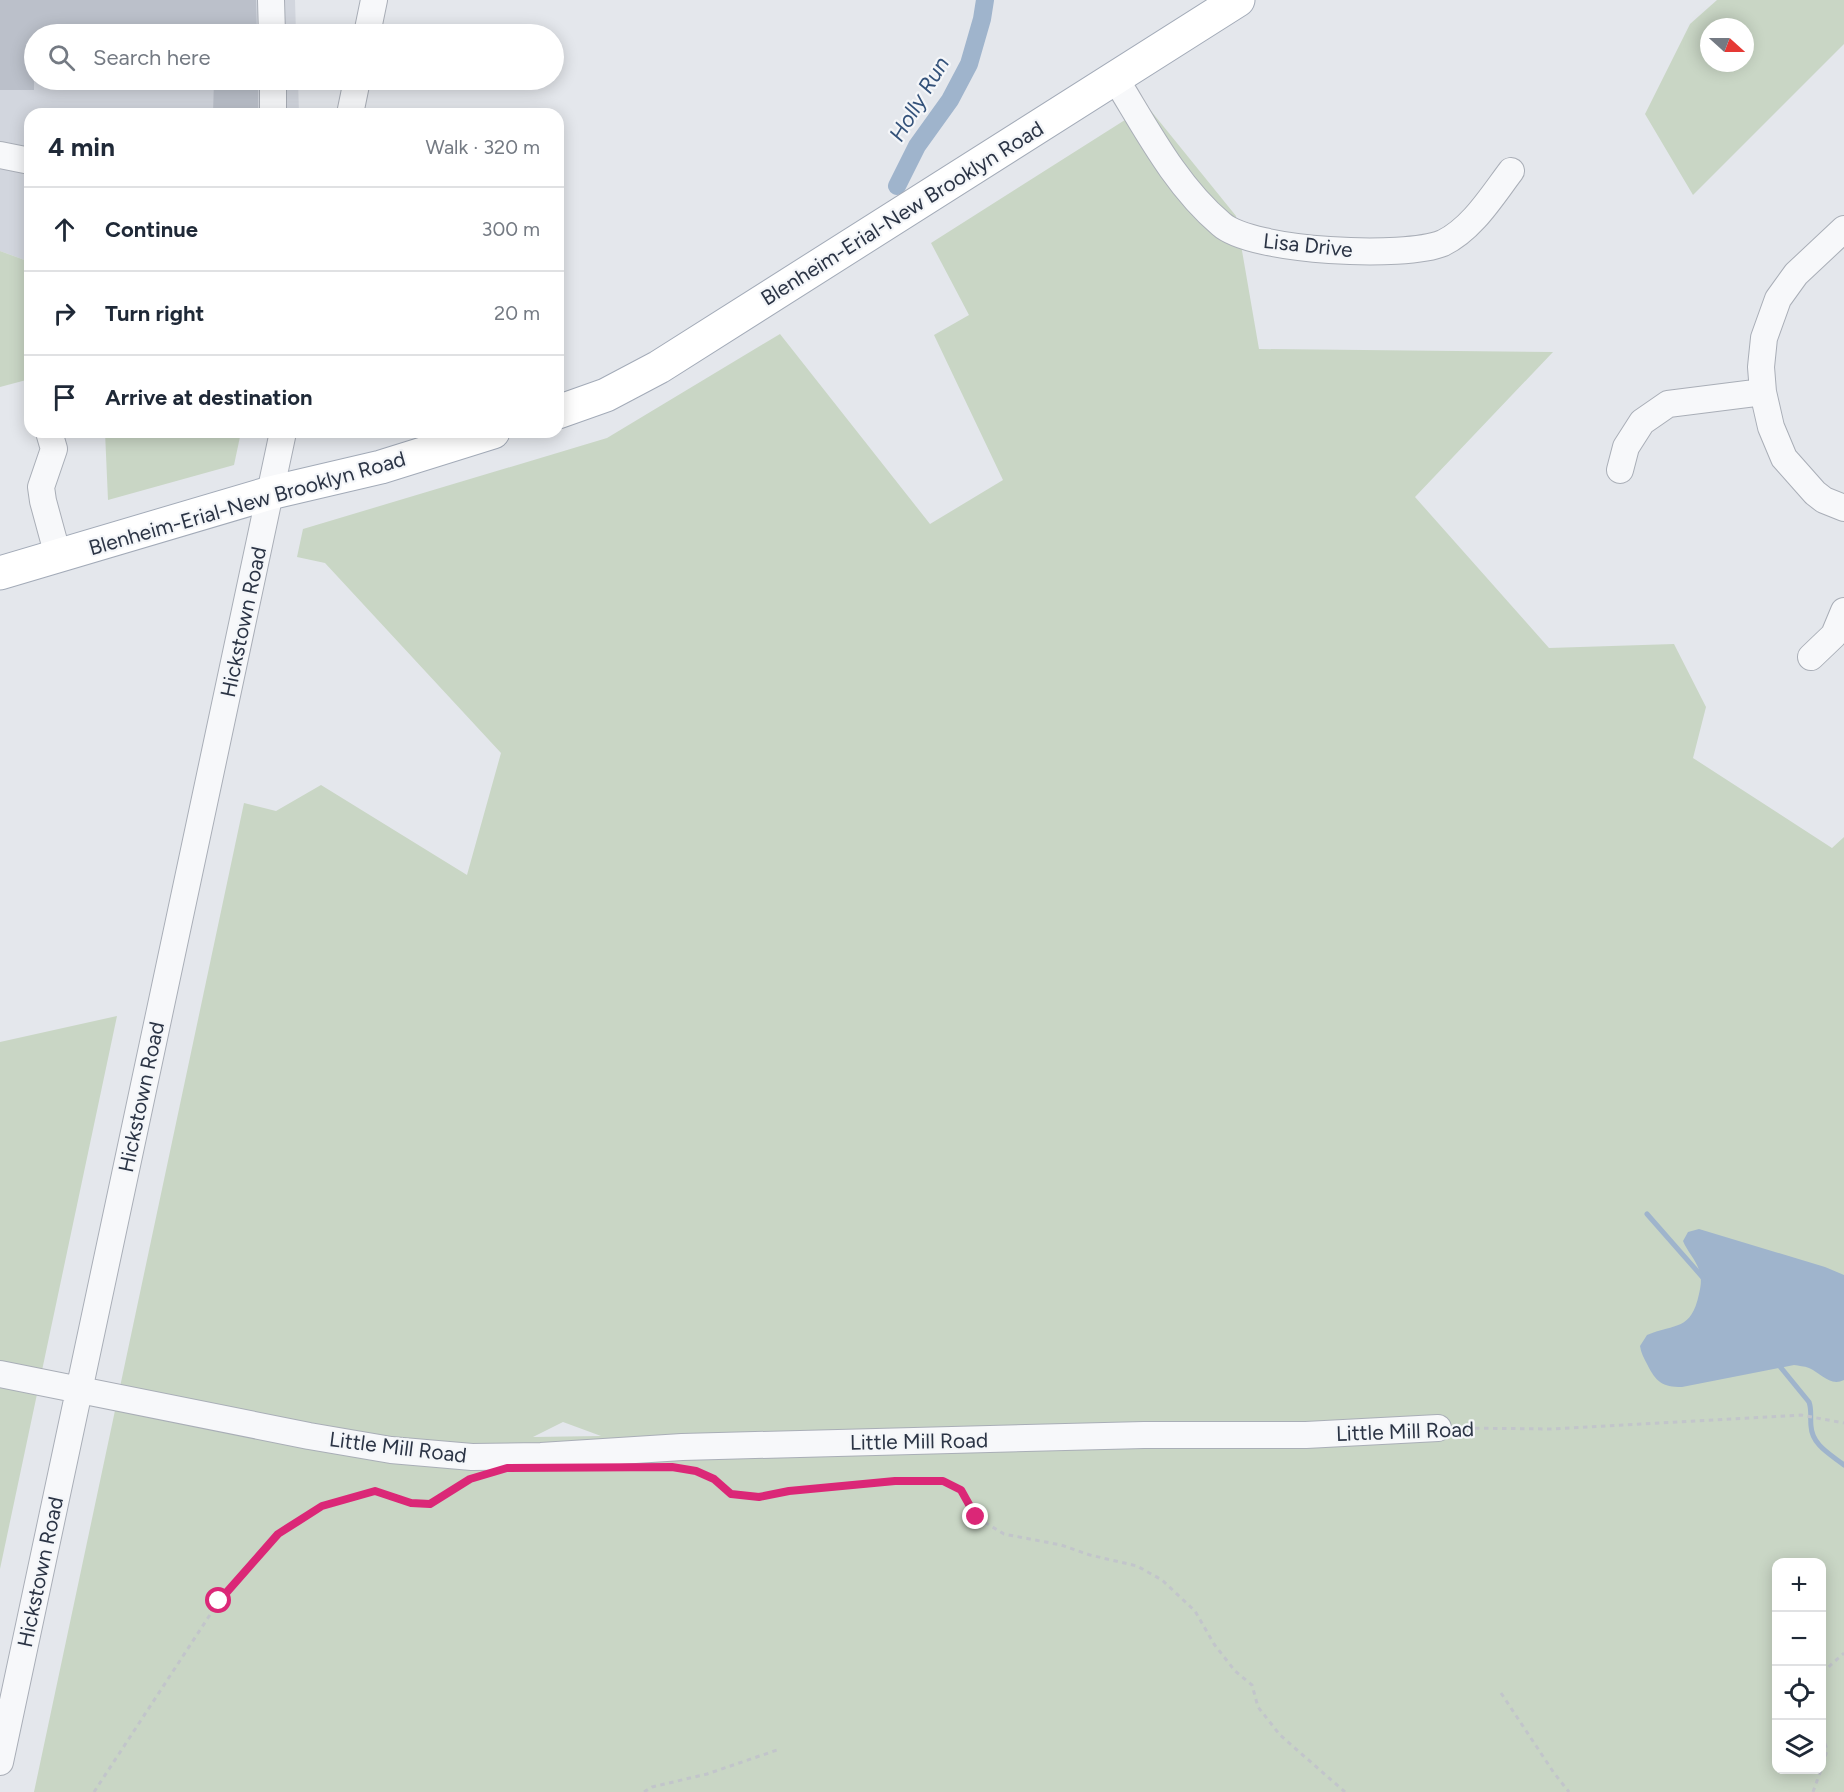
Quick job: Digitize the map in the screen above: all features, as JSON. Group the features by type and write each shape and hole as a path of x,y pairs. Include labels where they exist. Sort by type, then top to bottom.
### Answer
{"main road":[{"name":"Blenheim-Erial-New Brooklyn Road","path":"564,410 606,395 659,367 1239,0"},
{"name":"Blenheim-Erial-New Brooklyn Road","path":"0,573 270,493 381,467 474,438"}],"street":[{"path":"271,0 272,24"},
{"path":"369,24 374,0"},
{"name":"Lisa Drive","path":"1114,78 1171,167 1198,202 1223,226 1250,239 1280,245 1345,251 1419,249 1443,243 1464,228 1486,206 1511,171"},
{"path":"273,90 273,108"},
{"path":"351,108 355,90"},
{"path":"0,155 24,160"},
{"path":"1844,229 1796,274 1778,299 1764,338 1761,367 1763,392 1771,428 1784,458 1815,493 1824,500 1844,508"},
{"path":"1620,470 1626,447 1642,422 1668,404 1763,392"},
{"path":"51,438 54,449 42,487 43,501 58,556"},
{"name":"Hickstown Road","path":"0,1762 282,438"},
{"path":"1811,657 1834,635 1844,611"},
{"name":"Little Mill Road","path":"0,1374 309,1436 391,1450 472,1457 541,1456 682,1447 1144,1435 1306,1435 1438,1428"}],"path":[{"name":"Little Mill Road","path":"1438,1428 1553,1429 1801,1414 1844,1423"},
{"path":"688,1469 714,1479 731,1494 759,1497 789,1491 895,1481 943,1481 961,1490 976,1517 1004,1534 1061,1545 1090,1555 1137,1566 1162,1580 1195,1611 1214,1644 1235,1671 1252,1685 1258,1707 1280,1735 1345,1792"},
{"path":"94,1792 219,1601 278,1534 322,1506 375,1491 411,1503 430,1504 470,1479 479,1476"},
{"path":"1826,1669 1844,1653"},
{"path":"1501,1693 1569,1792"},
{"path":"644,1792 652,1787 706,1774 780,1749"},
{"path":"1814,1792 1819,1774"}],"shaded area":[{"path":"0,0 295,0 296,24 24,24 24,90 298,90 299,108 24,108 24,260 0,251"}],"green space":[{"path":"1717,0 1844,0 1844,44 1693,195 1645,114 1690,24"},
{"path":"1147,106 1236,216 1259,349 1553,352 1415,497 1549,648 1674,644 1706,707 1693,758 1832,848 1844,837 1844,1792 34,1792 244,803 276,811 321,785 467,875 501,753 325,563 297,557 303,529 607,438 780,334 930,524 1003,480 934,335 969,315 931,243","holes":["563,1422 601,1436 533,1437"]},
{"path":"0,251 24,260 24,381 0,387"},
{"path":"105,438 240,438 234,465 108,500"},
{"path":"117,1016 0,1569 0,1042"}],"water":[{"path":"1699,1229 1825,1267 1844,1275 1844,1380 1830,1381 1809,1368 1794,1365 1682,1387 1669,1386 1657,1379 1650,1370 1640,1346 1647,1335 1681,1324 1692,1314 1699,1294 1701,1276 1683,1241 1688,1232"}],"building":[{"path":"0,0 256,0 257,24 24,24 24,90 0,90"},
{"path":"214,90 258,90 258,108 213,108"}],"waterway":[{"name":"Holly Run","path":"897,186 917,146 950,100 969,64 985,0"},
{"path":"1647,1214 1705,1280"},
{"path":"1778,1364 1809,1402 1812,1433 1818,1444 1844,1465"}],"route":[{"path":"219,1601 278,1534 322,1506 375,1491 411,1503 430,1504 470,1479 507,1468 672,1467 696,1471 714,1479 731,1494 759,1497 789,1491 895,1481 943,1481 961,1490 976,1517"}]}
